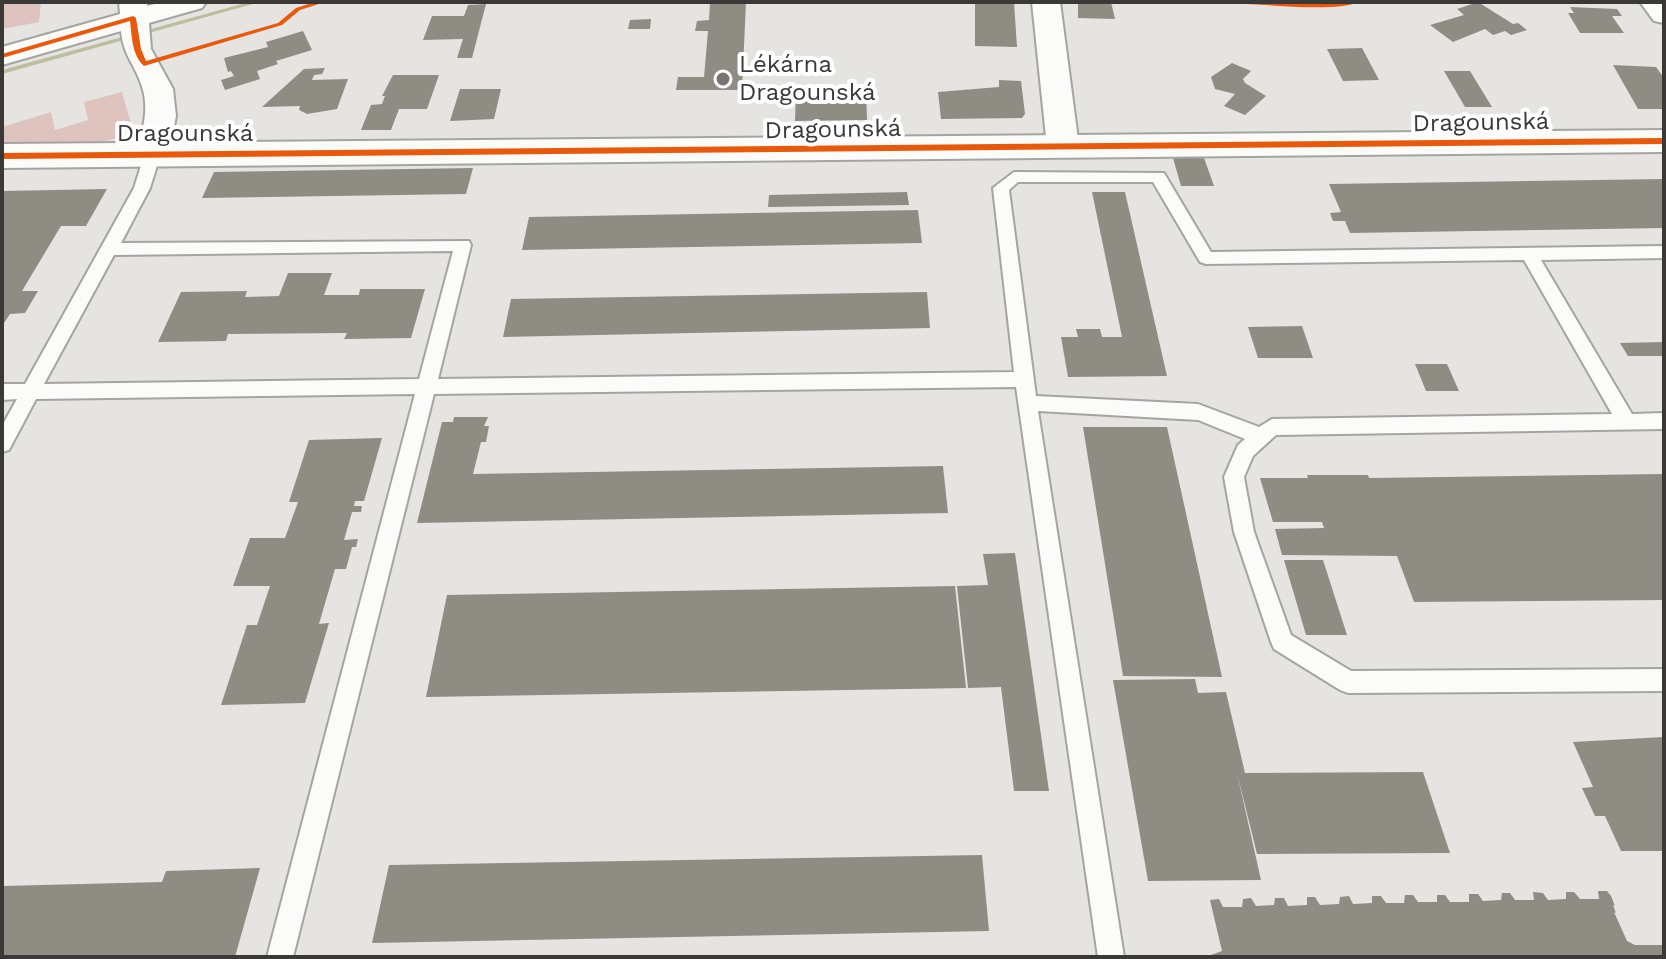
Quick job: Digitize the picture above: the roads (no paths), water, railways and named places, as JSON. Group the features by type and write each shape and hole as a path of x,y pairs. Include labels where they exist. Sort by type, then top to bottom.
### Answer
{"street":[{"path":"2,56 134,23 192,2"},
{"path":"1046,2 1063,147"},
{"path":"1654,2 1664,15"},
{"path":"134,23 158,89 161,116 153,153"},
{"name":"Dragounská","path":"2,156 1664,141"}],"lane":[{"path":"2,444 142,188 153,153"},
{"path":"1111,957 1027,403 1001,188 1014,177 1158,177 1206,258 1664,252"},
{"path":"109,249 463,245 280,957"},
{"path":"1528,253 1627,422"},
{"path":"2,392 1024,379"},
{"path":"1027,403 1198,412 1260,437"},
{"path":"1664,421 1272,427 1245,451 1234,477 1244,532 1282,642 1348,682 1664,680"}],"waterway":[{"path":"2,72 257,2"}],"place":[{"name":"Lékárna Dragounská","path":"723,79"}]}
